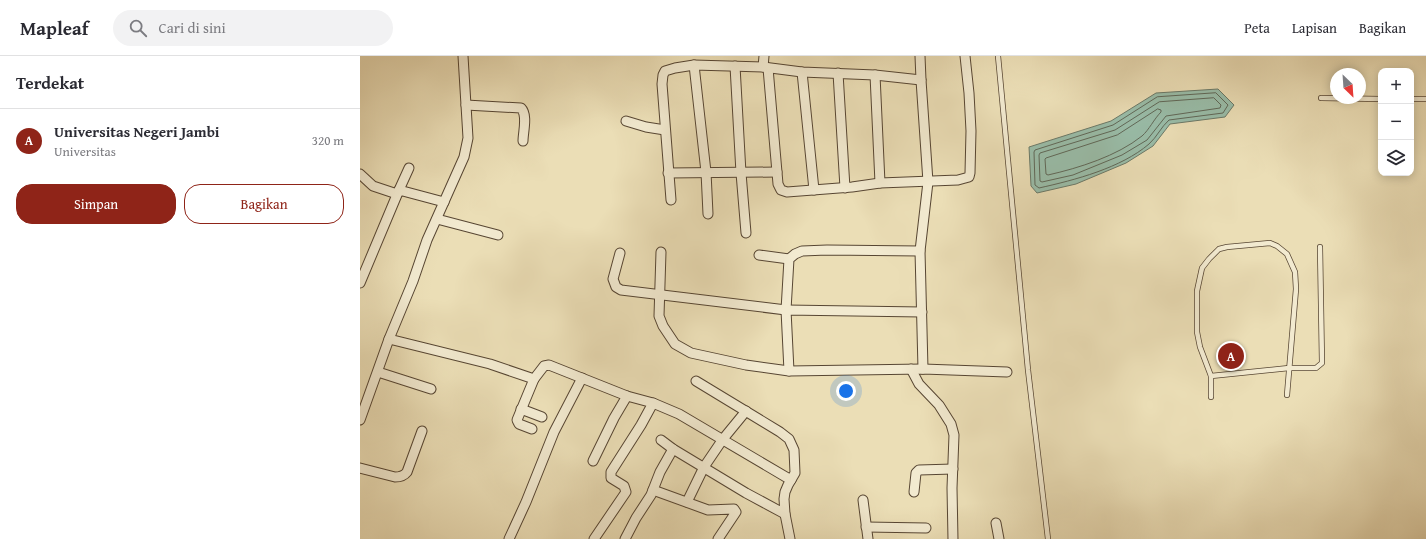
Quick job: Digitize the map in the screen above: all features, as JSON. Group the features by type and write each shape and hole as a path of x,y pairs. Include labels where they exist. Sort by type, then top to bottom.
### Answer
{"street":[{"path":"360,420 427,240 467,147 468,138 463,56"},
{"path":"764,56 778,186 782,191 787,192 845,188 880,183 928,182 963,179 969,177 971,131 965,56"},
{"path":"920,56 920,80 928,182 920,251 923,369"},
{"path":"671,200 662,81 664,72 672,68 694,65 735,66 802,72 875,75 920,80"},
{"path":"694,65 706,172 708,214"},
{"path":"735,66 746,233"},
{"path":"802,72 814,190"},
{"path":"838,73 845,188"},
{"path":"875,75 880,183"},
{"path":"466,105 521,108 524,116 523,141"},
{"path":"626,121 646,127 665,130"},
{"path":"360,283 409,168"},
{"path":"668,173 777,172"},
{"path":"360,174 373,186 444,202"},
{"path":"437,219 498,235"},
{"path":"789,371 786,310 790,259 795,254 802,251 827,250 920,251"},
{"path":"661,252 658,312 660,320 671,338 680,347 691,353 703,357 746,365 789,371 923,369 1007,372"},
{"path":"620,253 613,279 616,287 625,291 786,310 922,312"},
{"path":"759,255 790,259"},
{"path":"389,339 490,364 534,379"},
{"path":"532,429 518,423 517,420 534,379 547,364 627,396 653,403 679,414 791,480"},
{"path":"911,369 919,384 939,405 952,427 954,435 953,539"},
{"path":"378,372 431,388"},
{"path":"510,539 554,432 582,378"},
{"path":"696,381 746,410 789,439 794,450 795,464 795,473 785,492 785,514 790,539"},
{"path":"593,461 614,418 627,396"},
{"path":"594,539 626,492 624,486 611,478 611,472 653,403"},
{"path":"521,409 542,417"},
{"path":"687,502 704,467 723,439 746,410"},
{"path":"360,468 395,477 405,475 422,431"},
{"path":"661,440 673,449 746,493 785,514"},
{"path":"625,539 653,490 660,472 673,449"},
{"path":"914,492 916,473 919,470 953,469"},
{"path":"653,490 708,510 735,510 736,512 718,539"},
{"path":"863,500 868,539"},
{"path":"996,523 998,539"},
{"path":"866,527 926,528"}],"lane":[{"path":"998,56 1028,370 1048,539"},
{"path":"1321,98 1378,99"},
{"path":"1414,99 1426,99"},
{"path":"1211,397 1211,376 1200,348 1197,332 1197,291 1202,268 1219,249 1270,243 1284,250 1292,263 1295,272 1296,289 1287,394"},
{"path":"1211,376 1289,368 1316,368 1322,363 1320,247"}],"water":[{"path":"1218,89 1234,105 1225,117 1170,124 1153,146 1126,163 1076,184 1037,193 1031,186 1029,147 1111,121 1156,93"}],"place":[{"name":"Universitas Negeri Jambi","path":"1231,356"}]}
